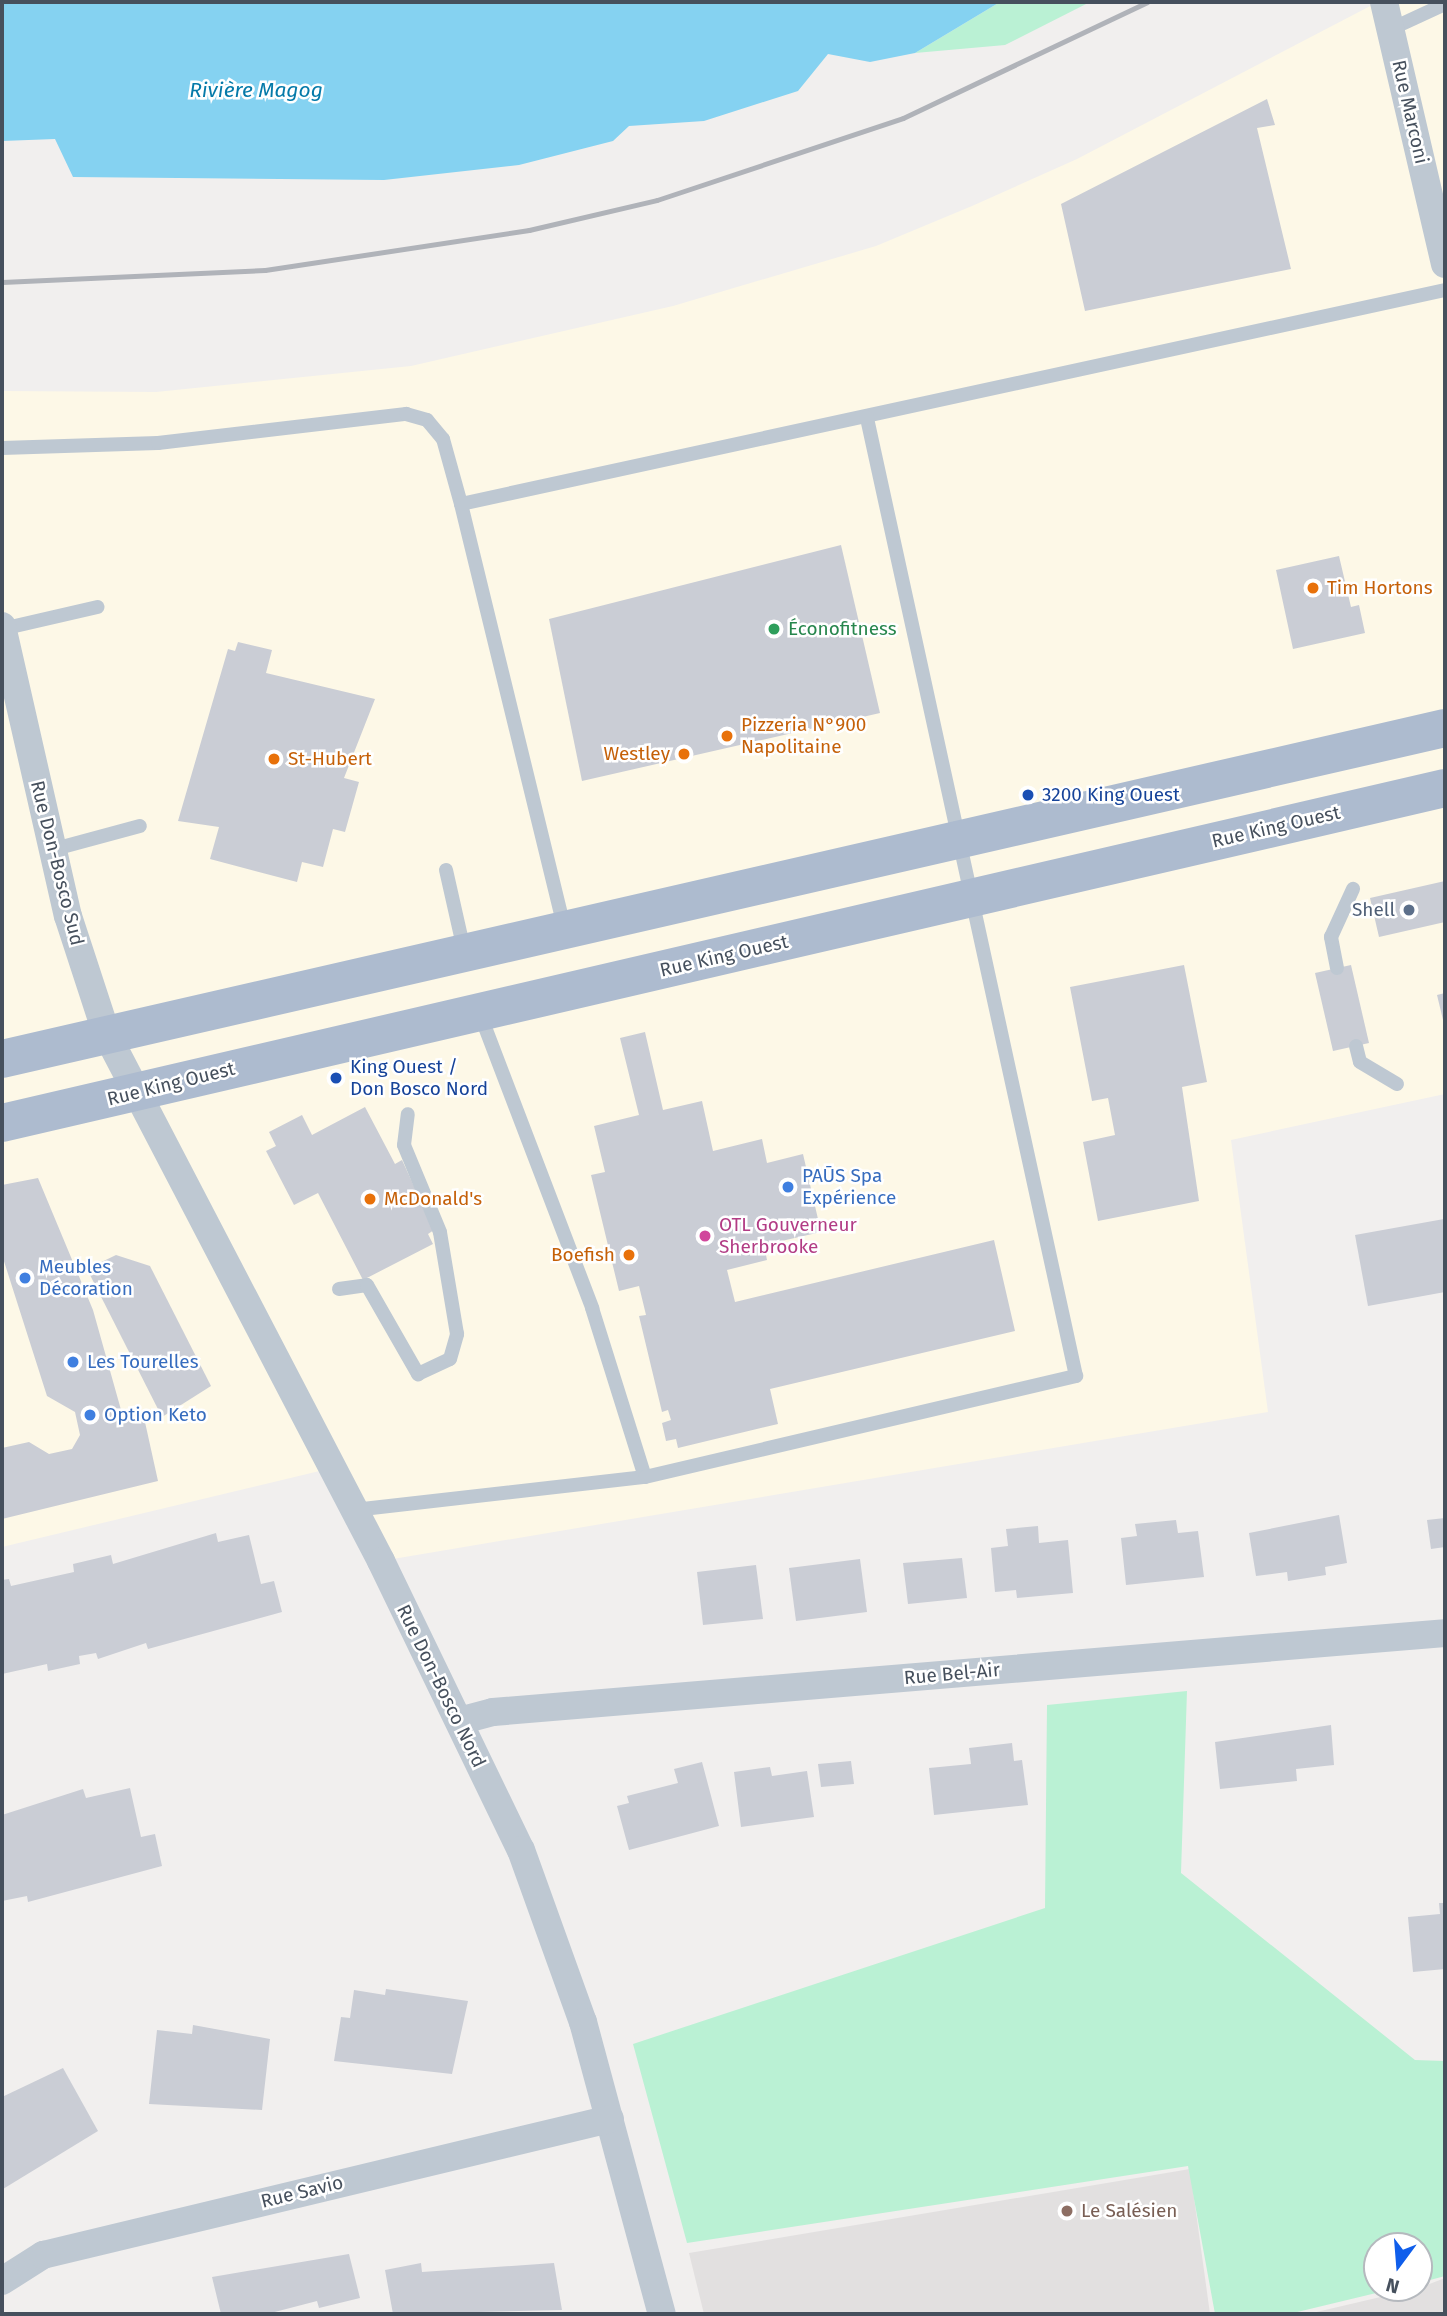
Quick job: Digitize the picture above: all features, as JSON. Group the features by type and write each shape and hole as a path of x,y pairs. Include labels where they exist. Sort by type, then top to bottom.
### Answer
{"main road":[{"path":"2,1059 963,841 1445,727"},
{"name":"Rue King Ouest","path":"2,1123 1445,788"}],"street":[{"name":"Rue Marconi","path":"1384,2 1445,264"},
{"name":"Rue Don-Bosco Sud","path":"2,628 51,850 107,1035 136,1092"},
{"name":"Rue Don-Bosco Nord","path":"136,1092 354,1510 459,1721 556,1937 610,2119 662,2314"},
{"name":"Rue Bel-Air","path":"459,1721 493,1712 1445,1633"},
{"name":"Rue Savio","path":"2,2281 43,2255 610,2119"}],"lane":[{"path":"1391,29 1445,4"},
{"path":"461,504 867,418 1445,290"},
{"path":"2,448 158,443 406,414 427,420 443,439 461,504 565,932"},
{"path":"354,1510 645,1477 1076,1376 963,841 867,418"},
{"path":"2,628 97,607"},
{"path":"51,850 140,826"},
{"path":"446,870 466,955"},
{"path":"1337,968 1331,937 1353,889"},
{"path":"479,1012 592,1308 645,1477"},
{"path":"1356,1046 1360,1062 1397,1084"},
{"path":"339,1289 368,1285 418,1374 450,1359 457,1334 440,1231 404,1145 408,1114"}],"shaded area":[{"path":"1378,2 1445,2 1445,1094 1231,1140 1268,1412 381,1561 332,1468 2,1547 2,391 156,392 411,366 673,306 876,246 972,206 1077,159"},
{"name":"Le Salésien","path":"1190,2169 1210,2314 704,2314 689,2253"},
{"path":"1445,2278 1445,2314 1308,2314 1363,2301 1433,2302 1433,2283"}],"green space":[{"path":"1000,2 1090,2 1005,45 915,53"},
{"path":"1187,1691 1181,1873 1415,2060 1445,2061 1445,2276 1433,2279 1433,2232 1363,2232 1363,2296 1289,2314 1215,2314 1188,2166 687,2243 633,2044 1045,1908 1047,1705"}],"water":[{"name":"Rivière Magog","path":"2,2 1000,2 915,53 870,62 828,54 798,91 704,121 629,126 613,141 519,165 384,180 73,177 55,139 2,141"}],"building":[{"path":"1267,99 1275,125 1257,128 1291,269 1085,311 1061,204"},
{"path":"841,545 880,713 582,781 549,619"},
{"name":"Tim Hortons","path":"1339,556 1351,607 1359,605 1365,633 1293,649 1276,570"},
{"name":"St-Hubert","path":"238,642 272,650 266,673 375,699 344,778 359,782 345,832 333,829 323,867 302,862 297,882 210,859 219,827 178,821 228,649 235,651"},
{"name":"Shell","path":"1445,881 1445,922 1379,937 1370,898"},
{"path":"1184,965 1207,1082 1182,1087 1199,1201 1098,1221 1083,1142 1115,1135 1108,1098 1092,1101 1070,987"},
{"path":"1351,965 1369,1043 1333,1051 1315,973"},
{"path":"1445,993 1445,1024 1444,1024 1437,995"},
{"name":"OTL Gouverneur Sherbrooke","path":"645,1032 663,1110 702,1101 713,1151 762,1139 767,1163 803,1154 821,1232 764,1245 767,1260 727,1270 735,1302 994,1240 1015,1331 770,1389 778,1424 678,1448 676,1439 666,1441 662,1423 671,1420 668,1410 662,1412 639,1316 646,1315 639,1286 619,1291 591,1175 605,1172 594,1126 639,1115 620,1038"},
{"name":"McDonald's","path":"365,1107 395,1164 402,1160 434,1230 428,1234 433,1244 363,1280 318,1193 294,1205 266,1151 276,1146 269,1132 302,1115 312,1135"},
{"name":"Les Tourelles","path":"38,1178 93,1310 123,1417 143,1413 158,1481 2,1519 2,1448 29,1442 49,1454 72,1449 80,1435 75,1412 47,1396 2,1255 2,1185"},
{"path":"1444,1219 1445,1292 1368,1306 1355,1235"},
{"path":"116,1255 150,1266 211,1386 162,1417 87,1269"},
{"path":"1339,1515 1347,1563 1325,1567 1326,1575 1288,1581 1287,1572 1256,1576 1249,1533"},
{"path":"1445,1518 1445,1547 1431,1549 1427,1520"},
{"path":"1176,1520 1178,1533 1198,1531 1204,1577 1126,1585 1121,1538 1137,1536 1135,1524"},
{"path":"1038,1526 1039,1543 1068,1540 1073,1593 1017,1598 1016,1590 995,1592 991,1548 1008,1546 1006,1529"},
{"path":"216,1533 218,1542 249,1535 261,1584 274,1581 282,1612 148,1649 146,1643 98,1659 96,1653 79,1656 80,1664 48,1671 47,1664 2,1674 2,1580 9,1579 11,1586 74,1572 73,1564 111,1555 113,1564"},
{"path":"962,1558 967,1598 908,1604 903,1563"},
{"path":"860,1559 867,1612 796,1621 789,1568"},
{"path":"756,1565 763,1619 703,1625 697,1572"},
{"path":"1331,1725 1334,1765 1296,1769 1297,1781 1220,1789 1215,1742"},
{"path":"1012,1743 1014,1761 1022,1760 1028,1805 934,1815 929,1768 971,1764 969,1748"},
{"path":"851,1761 854,1784 821,1787 818,1764"},
{"path":"702,1762 719,1826 629,1850 617,1806 629,1803 627,1796 678,1783 674,1769"},
{"path":"770,1767 772,1776 807,1771 814,1817 741,1827 734,1772"},
{"path":"130,1788 141,1837 155,1834 162,1866 28,1902 27,1896 2,1901 2,1815 83,1789 86,1798"},
{"path":"1439,1903 1445,1903 1445,1969 1413,1972 1408,1917 1440,1914"},
{"path":"386,1989 468,2001 452,2074 334,2061 341,2017 350,2018 354,1990 385,1995"},
{"path":"193,2025 270,2039 262,2110 149,2104 157,2030 192,2034"},
{"path":"63,2068 98,2131 3,2189 2,2097"},
{"path":"349,2254 360,2298 319,2308 317,2301 267,2314 221,2314 212,2277"},
{"path":"421,2263 422,2272 554,2263 562,2310 393,2314 385,2270"}],"railway":[{"path":"2,282 265,270 529,230 657,200 903,118 1147,2"}],"place":[{"name":"Tim Hortons","path":"1313,588"},
{"name":"Éconofitness","path":"774,629"},
{"name":"Pizzeria N°900 Napolitaine","path":"727,736"},
{"name":"Westley","path":"684,754"},
{"name":"St-Hubert","path":"274,759"},
{"name":"3200 King Ouest","path":"1028,795"},
{"name":"Shell","path":"1409,910"},
{"name":"King Ouest / Don Bosco Nord","path":"336,1078"},
{"name":"PAŪS Spa Expérience","path":"788,1187"},
{"name":"McDonald's","path":"370,1199"},
{"name":"OTL Gouverneur Sherbrooke","path":"705,1236"},
{"name":"Boefish","path":"629,1255"},
{"name":"Meubles Décoration","path":"25,1278"},
{"name":"Les Tourelles","path":"73,1362"},
{"name":"Option Keto","path":"90,1415"},
{"name":"Le Salésien","path":"1067,2211"}]}
